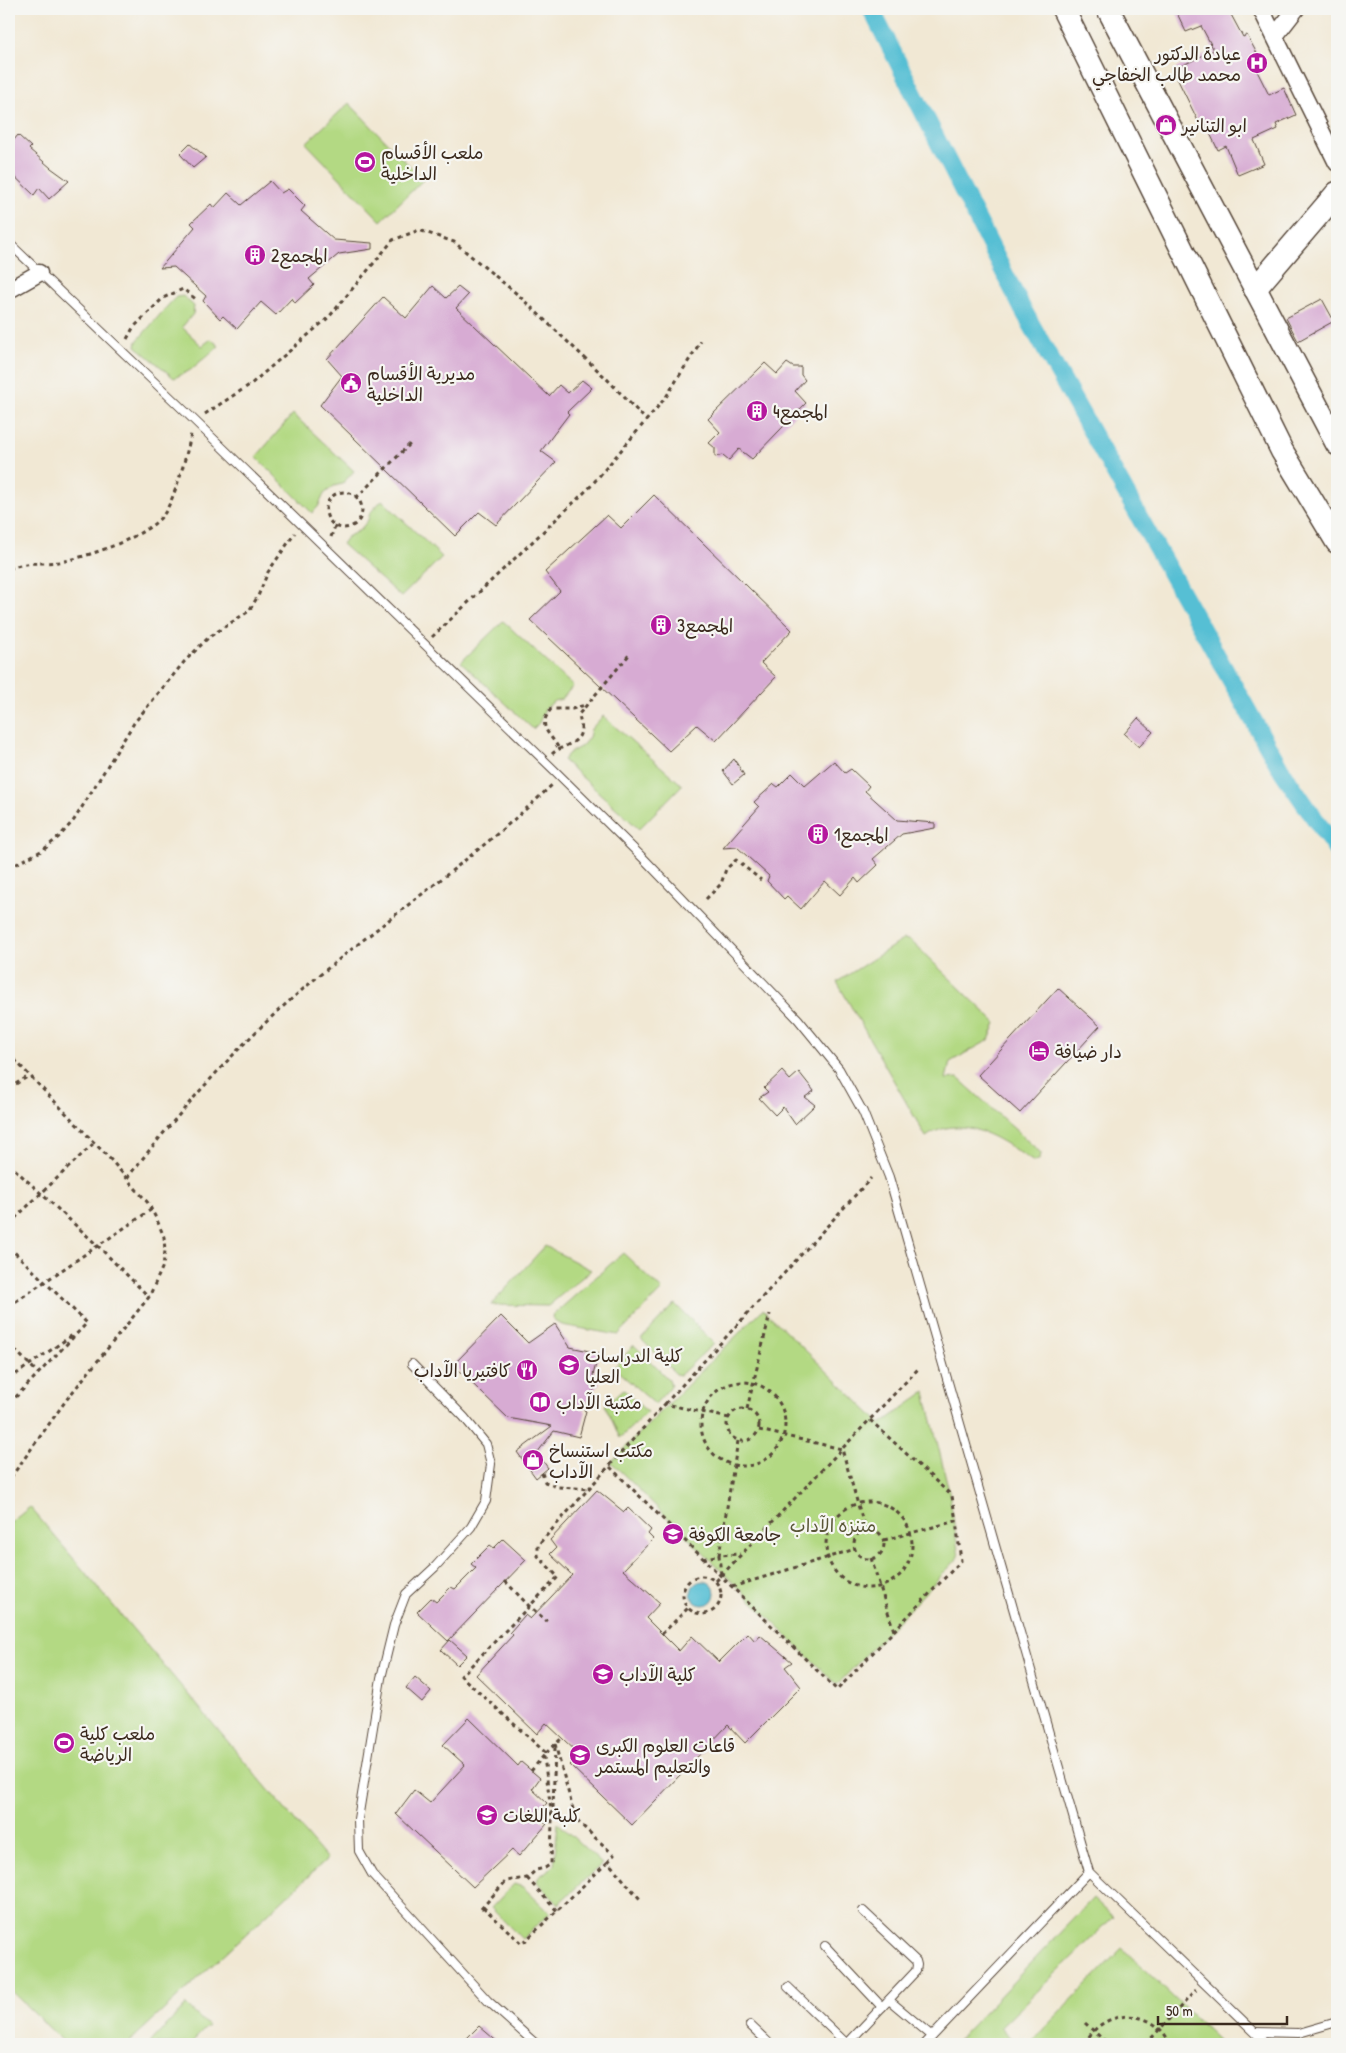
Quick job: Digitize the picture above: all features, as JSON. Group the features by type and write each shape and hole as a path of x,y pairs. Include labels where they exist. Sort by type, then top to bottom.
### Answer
{"main road":[{"path":"1064,9 1282,451 1337,542"},
{"path":"1108,9 1337,444"},
{"path":"1255,289 1337,194"}],"street":[{"path":"1261,9 1337,163"},
{"path":"1275,36 1296,9"},
{"path":"9,290 39,273"}],"lane":[{"path":"9,243 194,420 644,859 798,1019 840,1069 863,1112 889,1177 1089,1872 1267,2044"},
{"path":"412,1364 464,1416 486,1444 491,1464 486,1501 471,1527 435,1567 406,1594 394,1625 381,1678 358,1818 360,1851 372,1874 488,2002 536,2044"},
{"path":"925,2044 1089,1872"},
{"path":"788,1987 847,2044 916,1972 917,1965 916,1961 863,1911"},
{"path":"825,1946 882,2008"},
{"path":"889,2000 932,2036"},
{"path":"1256,2032 1299,2033 1337,2022"},
{"path":"750,2026 770,2044"}],"path":[{"path":"9,570 14,567 35,563 64,562 118,543 147,530 164,514 175,492 194,420 251,384 329,317 393,240 419,230 454,242 503,283 606,378 646,420"},
{"path":"126,342 133,328 163,298 183,289 196,300"},
{"path":"424,644 590,487 666,397 701,341"},
{"path":"356,498 411,443"},
{"path":"344,492 356,498 362,512 357,522 347,528 335,526 328,518 326,512 329,500 338,493 344,492"},
{"path":"9,868 43,850 60,836 74,820 134,723 184,662 209,637 248,611 258,596 268,572 279,554 302,525"},
{"path":"331,538 335,526"},
{"path":"552,754 558,747 573,743 579,736 581,727 579,714 629,655"},
{"path":"558,747 545,729 545,717 551,709 572,709 586,705"},
{"path":"127,1178 173,1121 265,1023 333,964 508,826 560,777"},
{"path":"706,899 721,884 726,869 736,860 761,880"},
{"path":"9,1054 127,1178 152,1209 164,1237 165,1251 163,1266 149,1297 67,1399 9,1480"},
{"path":"9,1088 29,1076"},
{"path":"9,1224 94,1143"},
{"path":"9,1164 97,1245 149,1297"},
{"path":"552,1818 545,1755 461,1676 558,1577 538,1556 538,1545 871,1178"},
{"path":"9,1306 152,1209"},
{"path":"9,1247 86,1323 9,1404"},
{"path":"747,1409 770,1314"},
{"path":"9,1379 81,1328"},
{"path":"9,1344 38,1373"},
{"path":"716,1581 918,1369"},
{"path":"738,1382 754,1383 769,1390 780,1403 785,1418 784,1436 775,1451 761,1462 752,1465 734,1465 720,1459 708,1448 702,1434 702,1413 711,1397 723,1386 738,1382"},
{"path":"665,1404 728,1418"},
{"path":"747,1409 756,1415 760,1424 757,1435 749,1441 738,1441 729,1434 727,1429 728,1418 736,1410 747,1409"},
{"path":"610,1467 837,1690 962,1561 952,1496 870,1420"},
{"path":"759,1430 842,1449"},
{"path":"720,1576 719,1555 738,1441"},
{"path":"842,1449 865,1529"},
{"path":"542,1473 545,1482 557,1487 589,1489"},
{"path":"876,1503 886,1506 901,1517 910,1533 911,1550 906,1566 895,1579 880,1586 864,1587 848,1582 836,1572 828,1558 826,1541 831,1524 842,1511 858,1504 876,1503"},
{"path":"884,1540 956,1521"},
{"path":"865,1529 875,1529 884,1540 880,1554 871,1558 862,1556 854,1544 857,1535 865,1529"},
{"path":"732,1587 856,1549"},
{"path":"703,1559 719,1555 741,1554"},
{"path":"871,1558 894,1631"},
{"path":"704,1575 716,1581 721,1592 721,1598 716,1609 705,1614 693,1612 688,1608 682,1596 686,1584 691,1579 704,1575"},
{"path":"505,1581 529,1606 547,1621"},
{"path":"662,1634 688,1608"},
{"path":"531,1771 562,1738"},
{"path":"556,1744 576,1820 614,1855 522,1944 482,1908 506,1881 527,1878 536,1870 551,1864 556,1744"},
{"path":"608,1862 640,1899"},
{"path":"527,1878 557,1911"},
{"path":"1146,2044 1203,1982"},
{"path":"1085,2044 1093,2030 1113,2018 1128,2016 1144,2019 1159,2029 1170,2044"},
{"path":"1085,2023 1108,2044"},
{"path":"1122,2044 1132,2044"}],"green space":[{"name":"ملعب الأقسام الداخلية","path":"349,103 423,180 381,221 306,143"},
{"path":"183,296 194,306 193,314 182,327 202,346 211,339 219,346 189,371 174,378 136,346 137,341 171,302 176,297"},
{"path":"293,414 354,471 342,484 334,486 324,494 318,507 312,513 256,457"},
{"path":"382,500 442,557 401,597 342,544 347,537 360,530 368,520 370,513"},
{"path":"503,621 573,686 562,699 554,701 545,709 539,723 533,729 461,662"},
{"path":"603,716 682,785 639,829 563,760 569,753 582,746 589,737 591,729"},
{"path":"904,939 911,941 996,1023 989,1040 950,1062 946,1079 958,1078 1041,1153 1040,1159 1034,1162 996,1138 968,1128 954,1127 940,1130 926,1137 837,982"},
{"path":"545,1246 591,1270 548,1306 491,1305"},
{"path":"623,1253 662,1290 618,1335 562,1325 553,1319 552,1316"},
{"path":"675,1304 714,1343 680,1375 676,1374 641,1339"},
{"name":"متنزه الآداب","path":"763,1309 881,1424 925,1392 949,1491 959,1557 837,1685 611,1462"},
{"path":"634,1345 669,1380 671,1386 655,1404 614,1368"},
{"path":"623,1389 647,1412 620,1438 605,1405"},
{"path":"30,1507 327,1859 127,2044 66,2044 9,1989 9,1524"},
{"path":"558,1823 602,1864 558,1904 537,1882 538,1878 554,1865"},
{"path":"514,1884 523,1887 550,1913 522,1939 491,1908"},
{"path":"1093,1898 1113,1917 1000,2028 1017,2044 954,2044"},
{"path":"1122,1948 1222,2044 1029,2044"},
{"path":"186,2005 208,2026 190,2044 149,2044"}],"water":[{"path":"703,1581 712,1584 715,1593 712,1602 703,1605 694,1602 691,1593 694,1584"}],"building":[{"path":"1175,9 1228,9 1243,37 1247,35 1261,61 1254,65 1269,95 1284,88 1296,115 1276,124 1278,129 1254,140 1264,164 1238,175 1226,146 1218,150 1204,121 1199,123 1173,70 1214,50 1201,26 1186,32"},
{"path":"18,135 31,147 29,149 69,181 49,199 39,188 34,195 9,171 9,146"},
{"path":"190,144 206,157 193,168 180,154"},
{"name":"المجمع2","path":"270,181 281,193 288,189 305,206 301,211 334,240 372,243 372,249 339,254 309,279 314,285 295,303 292,298 276,315 261,302 237,329 223,316 220,319 203,301 206,296 174,267 160,268 195,227 191,223 211,204 214,208 228,193 241,205"},
{"path":"433,286 446,298 458,287 468,295 456,308 549,396 559,385 568,393 582,380 592,388 567,412 569,414 541,451 556,462 496,525 479,512 455,536 320,405 342,376 327,359 383,297 406,318"},
{"path":"1322,299 1334,321 1298,341 1286,318"},
{"name":"المجمع4","path":"765,363 777,374 787,363 793,367 801,367 801,375 805,380 795,391 806,403 752,459 739,449 729,460 723,455 715,457 715,448 709,443 720,432 708,419"},
{"name":"المجمع3","path":"654,495 792,630 761,663 776,677 716,741 697,725 669,751 530,620 560,591 545,572 607,515 621,528"},
{"path":"1138,718 1153,732 1139,747 1124,734"},
{"path":"734,759 744,775 733,784 723,771"},
{"name":"المجمع1","path":"834,761 845,773 851,769 869,786 865,791 897,820 935,823 935,828 902,834 873,859 878,865 859,883 855,878 840,895 825,881 801,909 787,896 784,899 767,881 769,876 737,847 723,848 759,807 754,802 774,784 778,787 792,773 805,786"},
{"name":"دار ضيافة","path":"1058,988 1100,1026 1020,1113 978,1075"},
{"path":"782,1071 790,1080 799,1072 814,1091 805,1097 815,1105 795,1124 783,1107 775,1115 759,1098 768,1092 764,1088"},
{"name":"كافتيريا الآداب","path":"501,1316 528,1343 555,1324 570,1347 599,1353 593,1375 600,1383 591,1393 584,1410 586,1411 579,1437 554,1431 537,1453 548,1468 536,1478 517,1452 552,1426 508,1418 453,1365"},
{"name":"كلية الآداب","path":"597,1490 624,1512 628,1508 651,1530 648,1534 653,1539 623,1570 660,1603 646,1618 679,1651 692,1636 719,1662 748,1633 755,1641 760,1635 792,1662 785,1667 801,1687 745,1743 728,1725 632,1825 570,1765 580,1755 546,1723 537,1734 476,1675 513,1635 510,1632 525,1615 530,1619 572,1575 550,1554 556,1548 550,1540"},
{"path":"503,1539 526,1560 448,1641 417,1612 431,1598 436,1602 451,1587 455,1589 476,1568 471,1564 490,1545 494,1548"},
{"path":"450,1640 467,1655 457,1665 441,1650"},
{"path":"415,1677 431,1691 422,1702 406,1688"},
{"path":"469,1718 518,1766 521,1762 540,1778 532,1789 547,1803 536,1815 547,1824 519,1856 512,1850 473,1887 396,1814 414,1790 430,1803 465,1765 443,1745"},
{"path":"479,2026 500,2044 461,2044"}],"waterway":[{"path":"871,9 1022,308 1280,768 1337,851"}],"place":[{"name":"عيادة الدكتور محمد طالب الخفاجي","path":"1257,63"},
{"name":"ابو التنانير","path":"1166,125"},
{"name":"ملعب الأقسام الداخلية","path":"365,162"},
{"name":"المجمع2","path":"255,255"},
{"name":"مديرية الأقسام الداخلية","path":"351,383"},
{"name":"المجمع4","path":"757,411"},
{"name":"المجمع3","path":"661,625"},
{"name":"المجمع1","path":"818,834"},
{"name":"دار ضيافة","path":"1039,1051"},
{"name":"كلية الدراسات العليا","path":"569,1365"},
{"name":"كافتيريا الآداب","path":"527,1370"},
{"name":"مكتبة الآداب","path":"540,1402"},
{"name":"مكتب استنساخ الآداب","path":"533,1460"},
{"name":"جامعة الكوفة","path":"673,1534"},
{"name":"كلية الآداب","path":"603,1674"},
{"name":"ملعب كلية الرياضة","path":"64,1743"},
{"name":"قاعات العلوم الكبرى والتعليم المستمر","path":"580,1755"},
{"name":"كلبة اللغات","path":"487,1815"}]}
